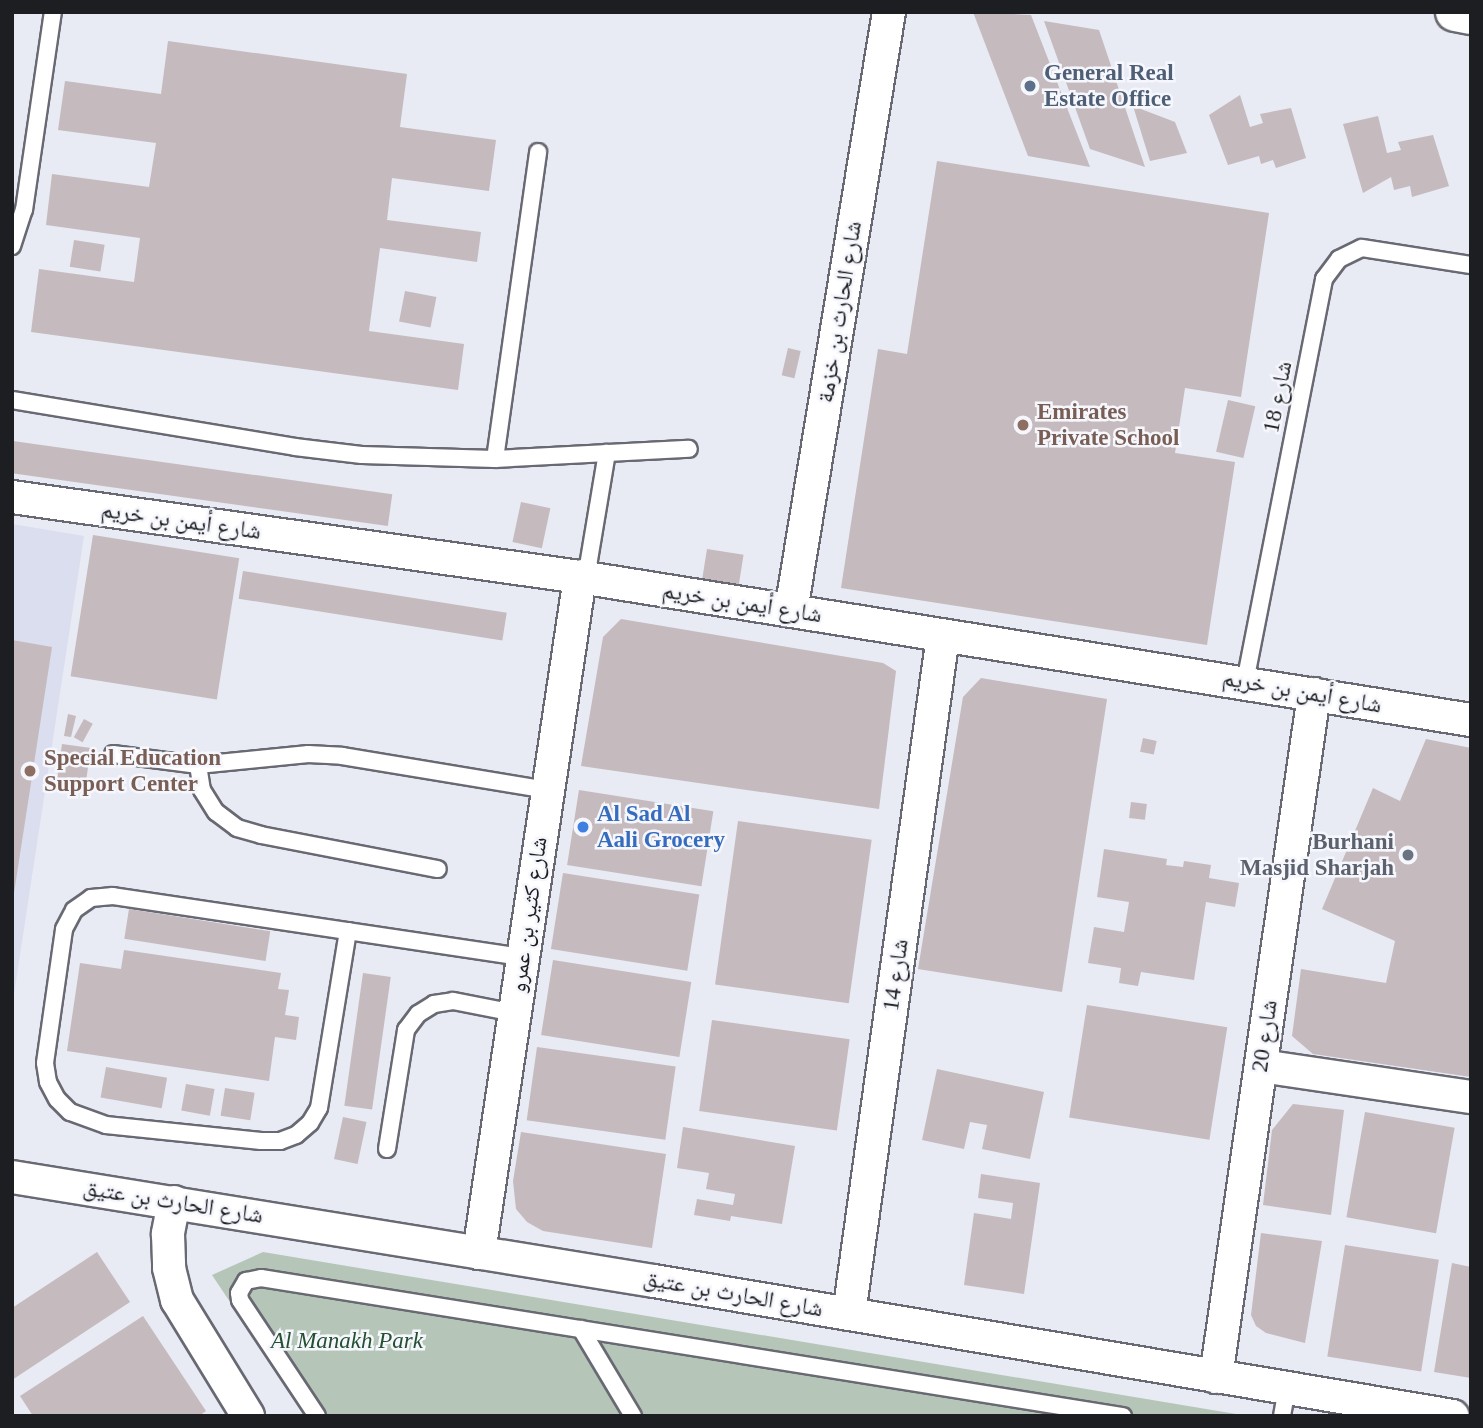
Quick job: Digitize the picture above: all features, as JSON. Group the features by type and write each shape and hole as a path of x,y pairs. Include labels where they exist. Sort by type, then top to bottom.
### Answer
{"main road":[{"path":"1454,12 1471,15"}],"street":[{"name":"شارع الحارث بن خزمة","path":"791,611 889,12"},
{"name":"شارع أيمن بن خريم","path":"12,498 583,577 1471,720"},
{"name":"شارع كثير بن عمرو","path":"479,1253 548,790 583,577"},
{"name":"شارع 14","path":"849,1314 943,636"},
{"name":"شارع 20","path":"1216,1377 1314,694"},
{"path":"1261,1066 1471,1097"},
{"name":"شارع الحارث بن عتيق","path":"12,1177 1216,1377 1284,1402 1453,1416"},
{"path":"174,1202 168,1234 169,1268 177,1300 248,1416"}],"lane":[{"path":"12,246 24,210 53,12"},
{"path":"495,459 538,152"},
{"name":"شارع 18","path":"1245,682 1324,279 1339,259 1362,248 1471,265"},
{"path":"12,400 295,447 428,459 495,459 689,449"},
{"path":"583,577 607,453"},
{"path":"113,754 198,765 308,754 342,755 548,790"},
{"path":"198,765 202,790 216,812 237,828 438,869"},
{"path":"348,931 319,1108 310,1123 296,1135 280,1141 106,1125 70,1112 57,1099 48,1082 45,1063 64,929 74,910 91,898 113,896 523,957"},
{"path":"387,1149 407,1030 418,1014 434,1004 453,1001 514,1013"},
{"path":"317,1416 240,1300 239,1293 246,1281 261,1278 1123,1416"},
{"path":"580,1329 633,1416"}],"shaded area":[{"name":"Special Education Support Center","path":"12,524 84,536 12,1007"}],"green space":[{"name":"Al Manakh Park","path":"263,1252 1248,1416 306,1416 212,1275"}],"building":[{"name":"General Real Estate Office","path":"973,12 1031,15 1090,167 1028,156"},
{"path":"1044,21 1099,30 1145,167 1090,149"},
{"path":"168,41 407,74 400,127 496,140 489,191 392,178 387,220 481,232 477,262 380,248 369,331 464,344 458,390 31,332 39,269 134,282 140,238 46,225 52,174 149,187 156,143 58,130 65,81 161,94"},
{"path":"1240,95 1250,127 1263,123 1260,114 1291,108 1306,158 1276,168 1273,160 1261,164 1259,156 1228,165 1209,115"},
{"path":"1133,106 1175,122 1187,153 1150,161"},
{"path":"1378,116 1387,153 1401,150 1398,142 1433,135 1449,186 1412,197 1410,186 1394,190 1391,177 1363,193 1343,124"},
{"name":"Emirates Private School","path":"937,161 1269,213 1241,397 1185,388 1175,453 1235,462 1207,645 841,588 878,349 907,354"},
{"path":"74,240 105,245 100,272 70,267"},
{"path":"405,291 436,297 430,328 399,321"},
{"path":"788,348 801,351 794,378 782,375"},
{"path":"1228,400 1255,406 1243,458 1216,452"},
{"path":"13,441 392,494 388,526 12,473"},
{"path":"521,502 550,508 542,548 512,542"},
{"path":"93,535 239,558 217,699 71,676"},
{"path":"707,549 744,555 739,585 702,580"},
{"path":"243,571 507,613 502,640 239,599"},
{"path":"621,619 883,663 896,671 879,809 581,766 603,637"},
{"path":"12,640 52,647 14,893 12,893"},
{"path":"981,678 1107,699 1062,992 918,969 963,697"},
{"path":"68,714 76,716 71,737 64,736"},
{"path":"84,719 93,724 83,742 74,737"},
{"path":"1143,738 1157,741 1154,755 1140,752"},
{"name":"Burhani Masjid Sharjah","path":"1426,739 1471,748 1471,1077 1313,1054 1292,1036 1301,969 1386,983 1395,941 1322,909 1373,788 1400,801"},
{"path":"62,744 91,748 85,792 56,788"},
{"path":"579,790 713,811 701,886 567,865"},
{"path":"1131,802 1147,804 1145,820 1129,818"},
{"path":"738,821 872,840 849,1003 715,984"},
{"path":"1104,849 1167,859 1166,865 1183,867 1184,861 1211,865 1209,878 1239,883 1235,907 1206,902 1194,980 1141,972 1138,986 1119,983 1121,968 1088,963 1094,927 1124,932 1129,902 1097,897"},
{"path":"563,873 699,895 687,971 551,949"},
{"path":"129,909 270,931 266,961 124,939"},
{"path":"124,950 281,973 278,989 289,990 285,1015 299,1017 296,1040 275,1037 269,1081 67,1051 80,963 121,969"},
{"path":"553,960 691,982 679,1057 541,1035"},
{"path":"363,973 391,977 372,1110 344,1106"},
{"path":"1087,1005 1227,1027 1209,1140 1069,1118"},
{"path":"712,1020 850,1039 837,1130 699,1111"},
{"path":"537,1047 676,1066 665,1140 527,1120"},
{"path":"106,1067 167,1078 162,1108 101,1098"},
{"path":"937,1069 1044,1092 1030,1159 982,1149 987,1125 970,1122 964,1149 922,1140"},
{"path":"186,1084 215,1089 210,1116 181,1111"},
{"path":"225,1088 255,1093 250,1120 221,1116"},
{"path":"1293,1104 1344,1110 1331,1215 1263,1205 1272,1130"},
{"path":"1365,1112 1455,1128 1436,1233 1346,1217"},
{"path":"343,1117 366,1122 358,1164 334,1159"},
{"path":"683,1127 795,1146 782,1224 731,1216 730,1221 694,1215 697,1199 733,1205 735,1194 706,1189 709,1173 677,1168"},
{"path":"521,1132 666,1154 652,1248 543,1231 527,1222 516,1209 513,1181"},
{"path":"981,1174 1040,1183 1024,1294 964,1285 974,1213 1011,1219 1013,1203 978,1198"},
{"path":"1261,1233 1322,1241 1305,1343 1266,1333 1256,1326 1251,1315"},
{"path":"1345,1245 1439,1260 1421,1371 1327,1357"},
{"path":"97,1252 130,1302 12,1380 12,1308"},
{"path":"1452,1263 1471,1267 1471,1378 1434,1372"},
{"path":"143,1316 206,1411 199,1416 33,1416 20,1396"}],"place":[{"name":"General Real Estate Office","path":"1030,86"},
{"name":"Emirates Private School","path":"1023,425"},
{"name":"Special Education Support Center","path":"30,771"},
{"name":"Al Sad Al Aali Grocery","path":"583,827"},
{"name":"Burhani Masjid Sharjah","path":"1408,855"}]}
